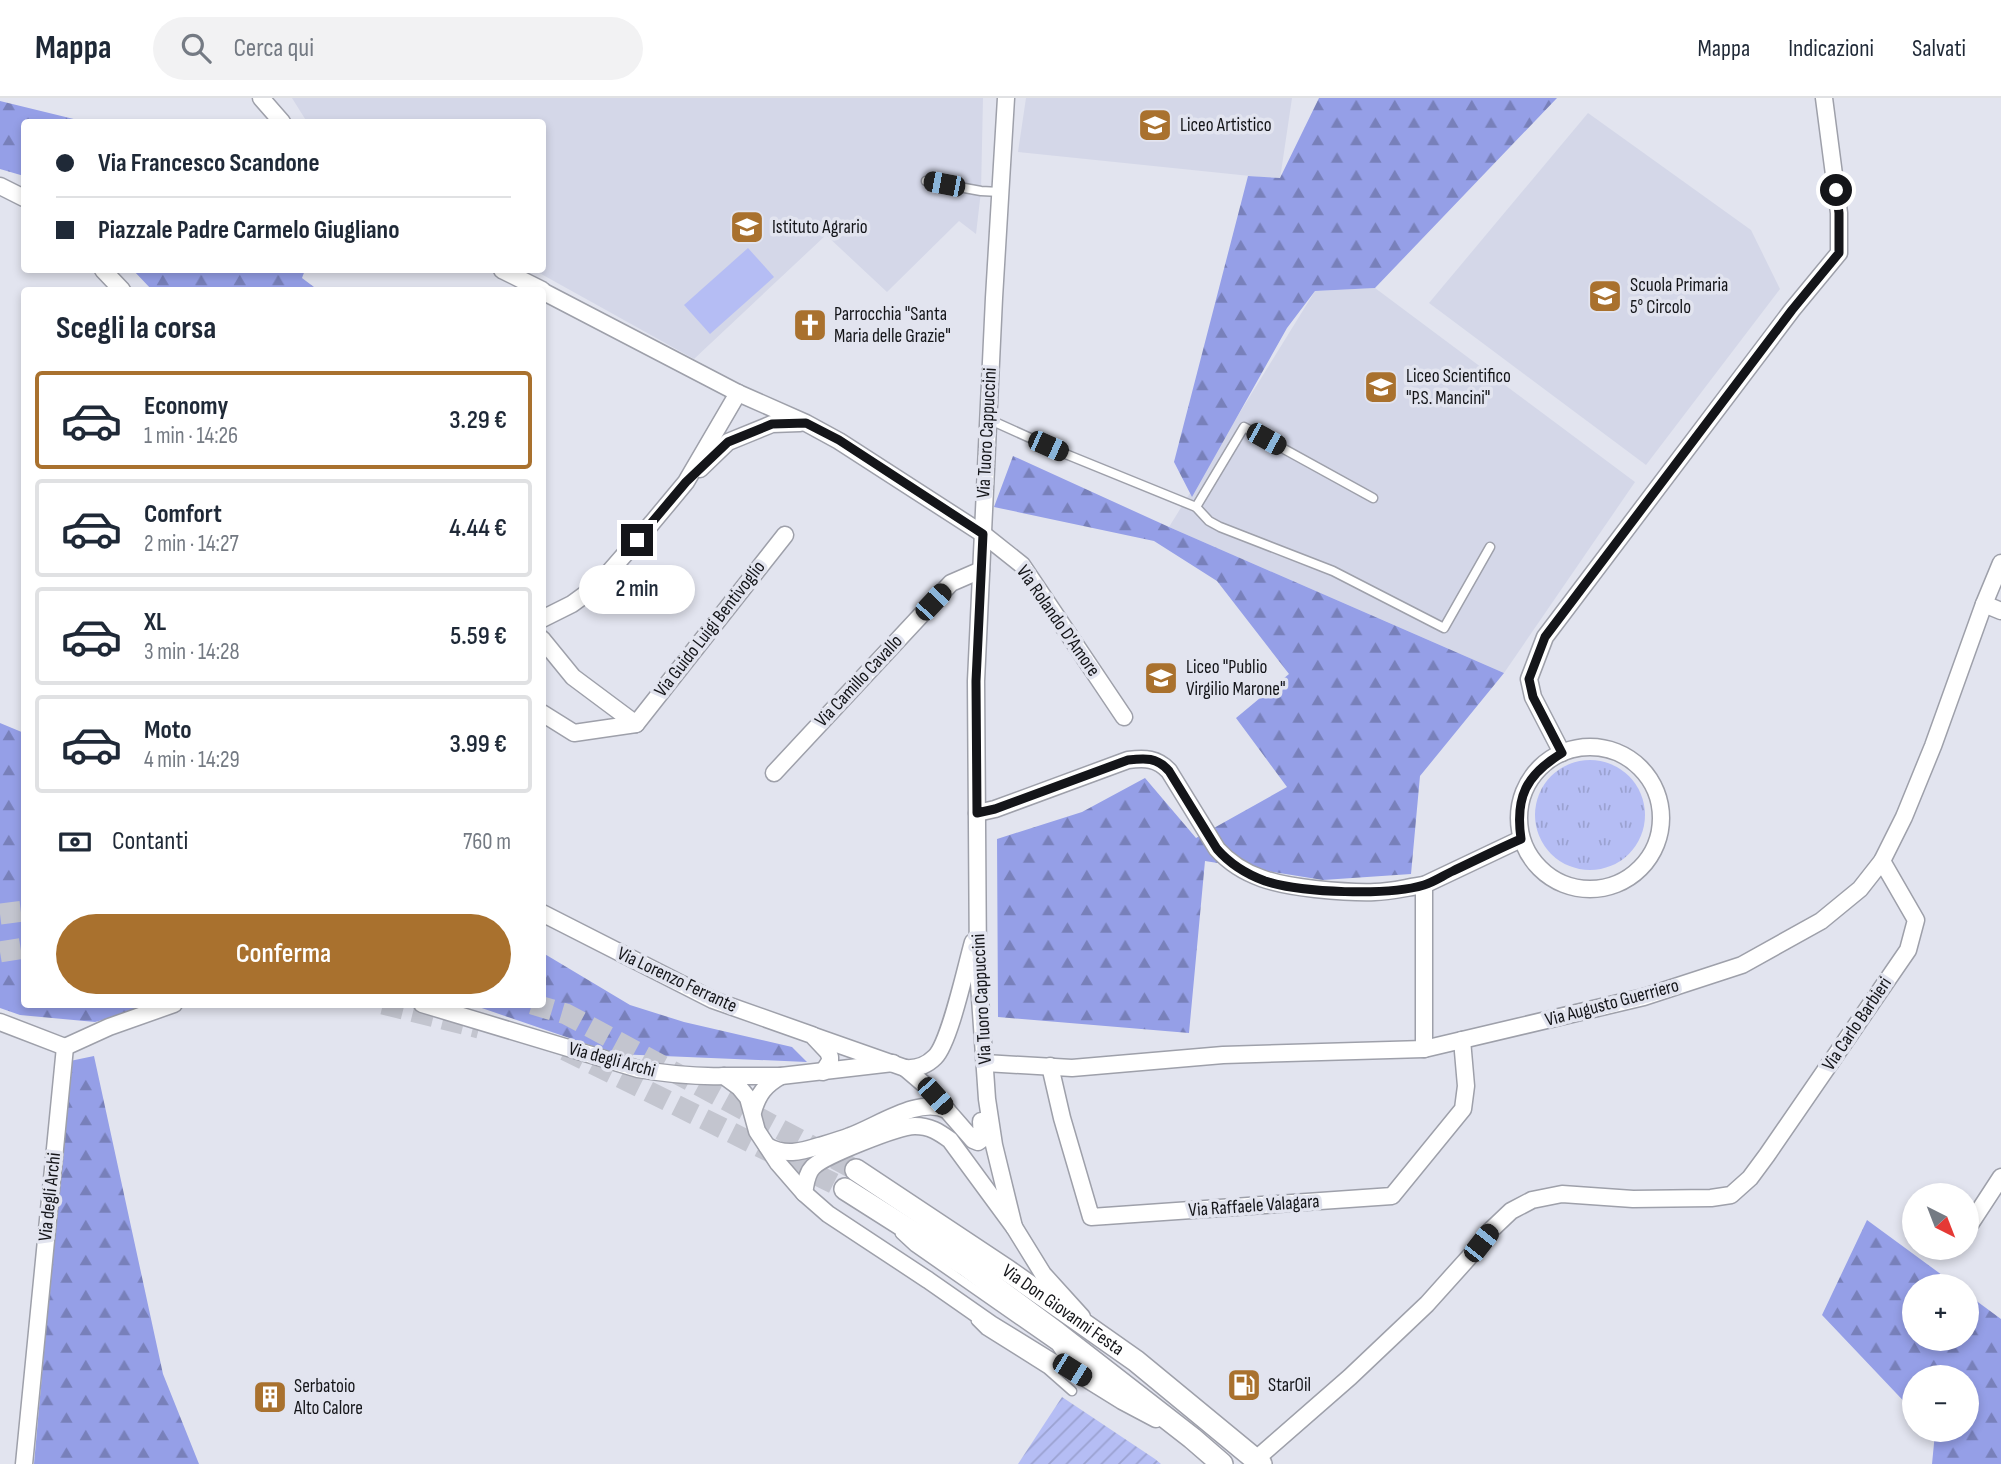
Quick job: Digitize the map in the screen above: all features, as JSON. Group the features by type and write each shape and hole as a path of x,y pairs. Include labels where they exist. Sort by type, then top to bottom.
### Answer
{"main road":[{"name":"Via Don Giovanni Festa","path":"856,1170 1090,1327 1136,1361 1258,1462"},
{"name":"Via Don Giovanni Festa","path":"845,1189 968,1267 1057,1333 1222,1464"}],"street":[{"path":"261,98 279,119"},
{"name":"Via Tuoro Cappuccini","path":"1006,98 976,681 978,969 986,1099 1014,1227"},
{"path":"1562,753 1533,697 1529,679 1545,637 1792,310 1839,253 1839,213 1824,98"},
{"path":"0,187 21,197"},
{"path":"106,273 119,287"},
{"name":"Via Rolando D'Amore","path":"508,273 534,287"},
{"name":"Via Rolando D'Amore","path":"546,293 738,393 839,440 983,534 1022,565 1124,718"},
{"path":"686,482 738,393"},
{"path":"546,617 572,604 598,585 686,482 728,442 772,424 806,423"},
{"name":"Via Guido Luigi Bentivoglio","path":"636,724 785,535"},
{"name":"Via Augusto Guerriero","path":"985,1063 1072,1068 1223,1055 1424,1049 1644,997 1742,965 1821,921 1860,889 1882,862 1933,746 2001,563"},
{"name":"Via Camillo Cavallo","path":"774,772 951,583 981,570"},
{"path":"1984,604 2001,611"},
{"path":"546,644 573,677 636,724"},
{"path":"546,716 574,733 636,724"},
{"path":"1586,747 1610,749 1632,760 1650,778 1660,800 1661,825 1655,849 1641,869 1621,883 1597,890 1572,888 1550,878 1532,861 1521,839 1518,818 1521,798 1530,779 1544,764 1562,753 1586,747"},
{"path":"977,813 995,809 1128,760 1144,758 1163,764 1169,771 1217,849 1227,860 1245,872 1288,886 1377,892 1424,885 1521,839"},
{"name":"Via Carlo Barbieri","path":"1258,1462 1427,1304 1491,1230 1511,1211 1532,1200 1562,1194 1633,1199 1711,1198 1731,1195 1750,1178 1908,950 1916,920 1882,862"},
{"path":"1424,885 1424,1049"},
{"name":"Via Lorenzo Ferrante","path":"546,915 713,1000 899,1065"},
{"name":"Via degli Archi","path":"435,1008 638,1069 662,1073 699,1077 781,1076 899,1065 915,1069 923,1066 940,1051 955,1009 978,923"},
{"path":"0,1022 65,1047 109,1027 163,1008"},
{"path":"812,1035 830,1057 823,1072"},
{"name":"Via Raffaele Valagara","path":"1050,1066 1091,1217 1392,1196 1463,1109 1466,1086 1462,1040"},
{"name":"Via degli Archi","path":"24,1464 65,1047"},
{"path":"899,1065 925,1085 973,1140 981,1142 980,1116 986,1099"},
{"path":"724,1076 748,1098 757,1131 790,1179 828,1214 1003,1332 1192,1438"},
{"path":"753,1112 760,1093 769,1083 781,1076"},
{"path":"765,1145 786,1153 801,1152 851,1136 916,1108 936,1106 948,1111"},
{"path":"804,1193 808,1174 818,1163 881,1135 912,1126 937,1130 950,1140 1014,1227 1043,1274 1090,1327"},
{"path":"1979,1211 2001,1177"}],"lane":[{"path":"926,181 1000,192"},
{"path":"988,419 1196,507 1209,521 1220,527 1333,571 1444,628 1490,547"},
{"path":"1196,507 1244,427 1373,498"},
{"path":"876,1209 914,1247 1056,1346 1072,1370"},
{"path":"949,1295 985,1330 1047,1368 1072,1391"}],"shaded area":[{"name":"Istituto Agrario","path":"292,98 983,98 981,191 976,234 959,221 887,292 826,235 694,359 539,273 546,273 546,119 305,119"},
{"name":"Liceo Artistico","path":"1026,98 1292,98 1280,179 1018,152"},
{"name":"Scuola Primaria 5° Circolo","path":"1588,113 1751,230 1780,289 1646,465 1429,303"},
{"name":"Liceo Scientifico \"P.S. Mancini\"","path":"1375,288 1635,482 1504,673 1169,527 1315,291"}],"green space":[{"path":"1319,98 1557,98 1375,288 1315,291 1287,328 1192,497 1174,462 1248,176 1280,178"},
{"path":"0,101 74,119 21,119 21,175 0,169"},
{"path":"748,248 774,277 710,334 684,305"},
{"path":"136,273 304,273 302,278 314,287 149,287"},
{"path":"1013,456 1504,673 1420,776 1411,874 1323,880 1205,861 1189,1033 998,1017 997,839 1082,812 1145,778 1196,838 1287,787 1236,718 1289,674 1217,581 1154,541 994,507"},
{"path":"0,723 21,732 21,1008 145,1008 95,1022 20,1015 0,1008"},
{"path":"1590,760 1611,764 1629,776 1641,794 1645,815 1641,836 1629,854 1611,866 1590,870 1569,866 1551,854 1539,836 1535,815 1539,794 1551,776 1569,764"},
{"path":"546,955 630,1005 684,1022 792,1047 807,1062 616,1054 482,1008 546,1008"},
{"path":"94,1056 163,1374 199,1464 34,1464 70,1061"},
{"path":"1867,1220 1902,1246 1902,1260 1922,1260 1941,1274 1902,1274 1902,1351 1979,1351 1979,1303 2001,1319 2001,1464 1932,1464 1934,1442 1979,1442 1979,1365 1902,1365 1902,1399 1822,1315"},
{"path":"1062,1397 1155,1459 1161,1464 1018,1464"}],"tunnel":[{"path":"0,914 21,911"},
{"path":"0,952 21,948"},
{"path":"399,1008 479,1028"},
{"path":"546,1008 566,1014 856,1170"},
{"path":"565,1050 845,1189"}],"place":[{"name":"Liceo Artistico","path":"1155,125"},
{"name":"Istituto Agrario","path":"747,227"},
{"name":"Scuola Primaria 5° Circolo","path":"1605,296"},
{"name":"Parrocchia \"Santa Maria delle Grazie\"","path":"810,325"},
{"name":"Liceo Scientifico \"P.S. Mancini\"","path":"1381,387"},
{"name":"Liceo \"Publio Virgilio Marone\"","path":"1161,678"},
{"name":"StarOil","path":"1244,1385"},
{"name":"Serbatoio Alto Calore","path":"270,1397"}],"route":[{"path":"637,540 686,482 728,442 772,424 806,423 839,440 983,534 976,681 977,813 988,812 1128,760 1144,758 1163,764 1217,849 1227,860 1245,872 1288,886 1334,891 1377,892 1424,885 1521,839 1518,818 1521,798 1530,779 1544,764 1562,753 1533,697 1529,679 1545,637 1792,310 1839,253 1836,190"}]}
